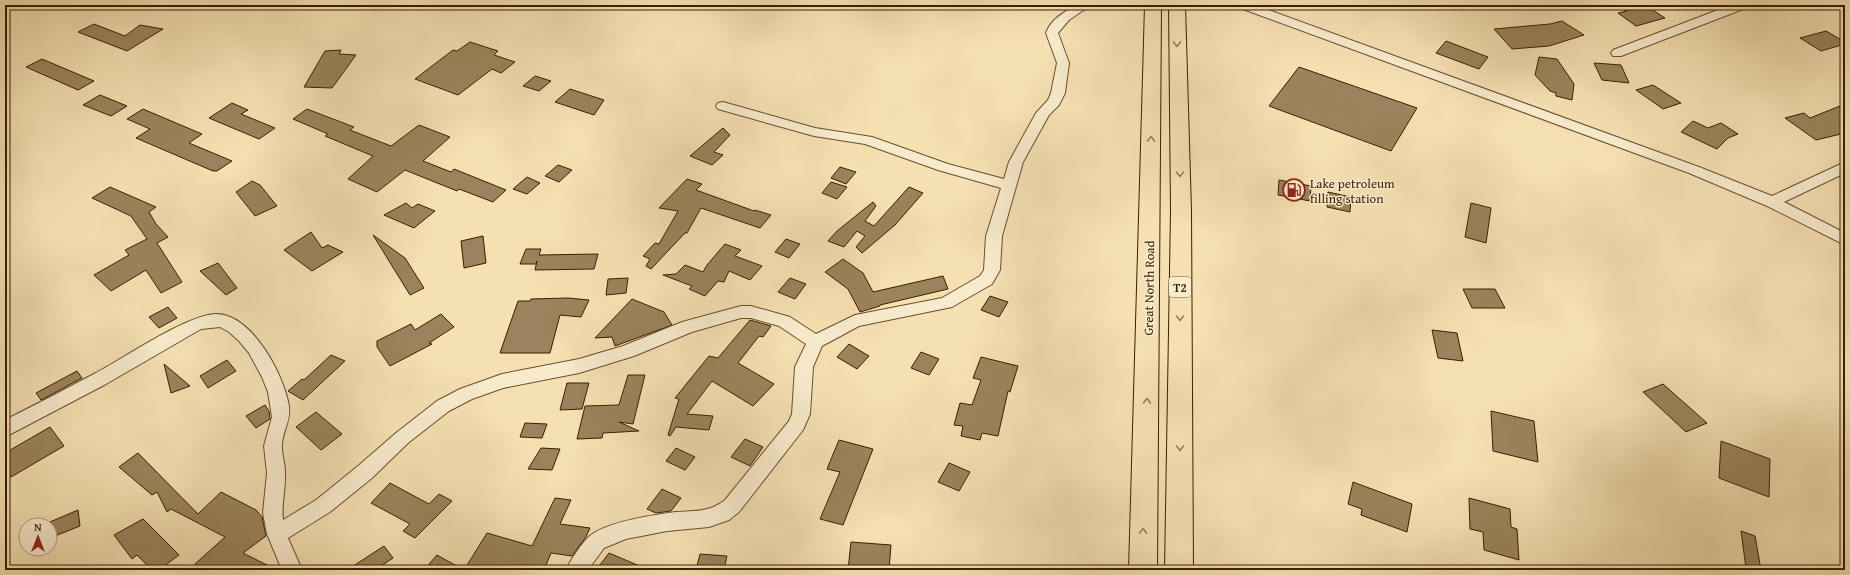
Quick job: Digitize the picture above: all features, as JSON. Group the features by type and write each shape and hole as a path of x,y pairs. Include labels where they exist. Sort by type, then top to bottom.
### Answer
{"highway":[{"name":"Great North Road","path":"1142,570 1150,280 1153,5"},
{"name":"T2","path":"1177,5 1181,212 1179,570"}],"street":[{"path":"576,570 597,542 607,537 632,529 667,522 709,518 722,514 732,506 798,425 801,414 804,367 815,342 855,321 883,314 946,303 986,280 992,270 994,236 1016,162 1026,142 1058,93 1063,63 1052,33 1054,28 1065,17 1085,5"},
{"path":"1244,5 1694,170 1772,202 1845,240"},
{"path":"1616,53 1742,5"},
{"path":"723,106 814,132 867,140 943,167 1009,185"},
{"path":"1772,202 1845,167"},
{"path":"277,534 323,506 365,472 402,438 443,406 502,381 586,364 628,351 688,327 732,313 751,312 784,321 815,342"},
{"path":"5,429 100,379 198,324 210,321 224,322 236,329 259,352 270,376 278,399 281,417 273,446 276,468 273,514 277,534 292,570"}],"building":[{"path":"1645,5 1665,18 1636,26 1618,13 1627,11 1623,9"},
{"path":"1562,21 1584,35 1549,46 1512,49 1494,29 1550,24"},
{"path":"94,24 125,36 140,25 163,29 127,51 78,32"},
{"path":"1826,31 1845,42 1845,44 1821,51 1800,38"},
{"path":"1446,41 1488,57 1479,69 1436,53"},
{"path":"470,42 498,51 494,55 515,62 501,73 492,69 458,95 415,79 453,50 457,51"},
{"path":"341,50 339,54 356,55 332,88 304,87 325,51"},
{"path":"1539,57 1557,59 1574,84 1572,100 1556,96 1556,93 1550,91 1535,75"},
{"path":"42,59 94,81 78,90 26,67"},
{"path":"1594,63 1621,65 1629,83 1602,80"},
{"path":"1299,67 1417,108 1391,151 1269,106"},
{"path":"535,76 551,81 539,91 523,86"},
{"path":"1653,85 1681,103 1663,109 1636,90"},
{"path":"570,89 604,100 594,115 555,102"},
{"path":"100,95 127,106 111,116 83,105"},
{"path":"232,103 248,110 241,114 275,128 259,139 209,118"},
{"path":"1845,104 1845,133 1816,140 1785,118 1804,113 1810,118"},
{"path":"143,109 202,134 189,143 232,161 217,171 213,171 136,138 150,129 127,119"},
{"path":"307,109 354,127 350,130 391,146 419,125 450,137 423,161 451,172 454,169 506,190 493,202 459,189 457,191 405,170 377,192 348,179 373,156 325,136 328,134 293,119"},
{"path":"1693,121 1708,128 1721,123 1738,134 1728,138 1717,149 1681,132"},
{"path":"723,128 730,135 714,152 723,155 712,165 690,156"},
{"path":"558,165 572,170 559,182 545,176"},
{"path":"840,167 856,172 846,184 831,178"},
{"path":"527,177 540,183 527,194 513,189"},
{"path":"687,179 702,184 696,190 754,211 755,210 771,215 760,228 701,208 687,233 685,233 651,269 646,266 650,259 643,256 655,243 659,244 678,211 659,208"},
{"name":"Lake petroleum filling station","path":"1279,180 1311,186 1310,201 1278,195"},
{"path":"252,181 260,185 277,206 255,216 236,192"},
{"path":"831,182 847,187 837,199 822,193"},
{"path":"110,187 156,207 149,212 156,224 168,237 157,243 182,282 161,293 146,270 111,291 94,275 129,255 125,250 147,239 131,216 92,198"},
{"path":"909,187 923,193 895,225 862,253 856,247 865,236 857,231 844,247 828,241 837,231 873,202 876,206 865,221 874,226"},
{"path":"1328,192 1351,197 1350,212 1327,207"},
{"path":"406,203 412,208 418,204 435,211 414,228 384,215"},
{"path":"1471,203 1491,208 1486,243 1465,237"},
{"path":"311,232 322,248 328,245 343,252 312,271 284,250"},
{"path":"373,235 405,258 424,288 410,295"},
{"path":"483,236 486,263 464,268 461,241"},
{"path":"786,239 800,244 789,258 775,252"},
{"path":"725,244 741,250 735,256 762,266 750,280 729,271 724,282 718,281 705,296 689,289 692,286 663,275 676,274 685,265 703,272"},
{"path":"526,249 541,249 539,255 598,254 594,269 535,270 537,261 536,264 520,264"},
{"path":"843,259 863,273 873,292 943,276 948,289 880,305 860,312 848,289 825,272"},
{"path":"218,263 237,288 226,295 200,271"},
{"path":"628,278 626,293 606,295 608,279"},
{"path":"790,278 806,284 795,299 778,292"},
{"path":"1463,289 1495,289 1505,308 1472,308"},
{"path":"990,296 1008,302 999,317 981,310"},
{"path":"568,298 589,300 581,317 560,315 550,353 500,353 518,301 530,301 531,299"},
{"path":"632,299 664,312 672,325 615,346 612,337 595,338"},
{"path":"168,307 177,318 159,328 149,317"},
{"path":"441,314 454,327 429,343 432,344 390,366 377,347 377,341 411,324 415,330"},
{"path":"750,320 771,326 763,337 759,336 738,363 774,384 753,406 712,381 687,414 713,416 709,430 676,427 670,436 668,435 679,399 675,398 709,356 718,358"},
{"path":"1432,330 1457,333 1463,361 1438,358"},
{"path":"849,344 869,356 857,369 837,357"},
{"path":"921,352 939,359 929,375 911,368"},
{"path":"331,355 345,361 303,400 288,391 302,379 304,380"},
{"path":"981,357 1018,366 1010,392 1008,391 998,436 982,433 980,440 961,436 963,426 954,425 960,403 972,405 981,380 973,378"},
{"path":"227,360 236,371 208,388 200,376"},
{"path":"164,364 190,386 171,393"},
{"path":"77,371 82,378 41,400 36,393"},
{"path":"628,375 645,375 633,424 619,422 639,431 603,433 602,438 577,439 585,406 619,405"},
{"path":"567,383 589,383 582,409 560,410"},
{"path":"1663,384 1707,423 1686,432 1643,392"},
{"path":"265,405 269,411 270,419 256,428 246,416"},
{"path":"1491,411 1534,421 1538,462 1493,451"},
{"path":"316,412 342,434 321,450 296,427"},
{"path":"525,423 547,424 542,438 520,437"},
{"path":"50,427 64,446 11,477 5,468 5,453"},
{"path":"745,439 763,447 750,466 731,457"},
{"path":"839,440 873,449 843,525 820,519 840,472 827,469"},
{"path":"1721,441 1770,459 1769,497 1719,478"},
{"path":"541,448 560,449 552,470 528,469"},
{"path":"676,448 695,457 685,470 666,461"},
{"path":"138,453 198,514 221,492 256,510 262,517 266,536 243,553 277,570 205,570 195,564 225,537 171,509 167,512 157,492 152,495 119,467"},
{"path":"949,463 970,472 959,491 938,482"},
{"path":"1353,482 1412,504 1407,532 1361,515 1362,509 1348,504"},
{"path":"390,483 429,504 439,494 452,501 415,538 403,531 410,524 371,503"},
{"path":"662,489 681,498 671,511 656,513 647,509"},
{"path":"555,498 571,500 560,524 590,528 586,537 572,556 551,553 544,570 464,570 487,533 532,546"},
{"path":"1469,498 1510,509 1511,527 1517,529 1519,560 1484,550 1483,532 1470,529"},
{"path":"78,510 80,526 58,535 58,519"},
{"path":"143,519 179,555 159,570 152,570 137,555 132,559 114,535"},
{"path":"1741,531 1755,536 1761,570 1746,568"},
{"path":"851,542 891,545 889,570 848,570"},
{"path":"384,546 393,558 375,570 347,570"},
{"path":"609,553 649,570 596,570"},
{"path":"700,554 727,556 724,570 696,570"},
{"path":"437,555 464,570 424,570"}],"place":[{"name":"Lake petroleum filling station","path":"1294,190"}]}
